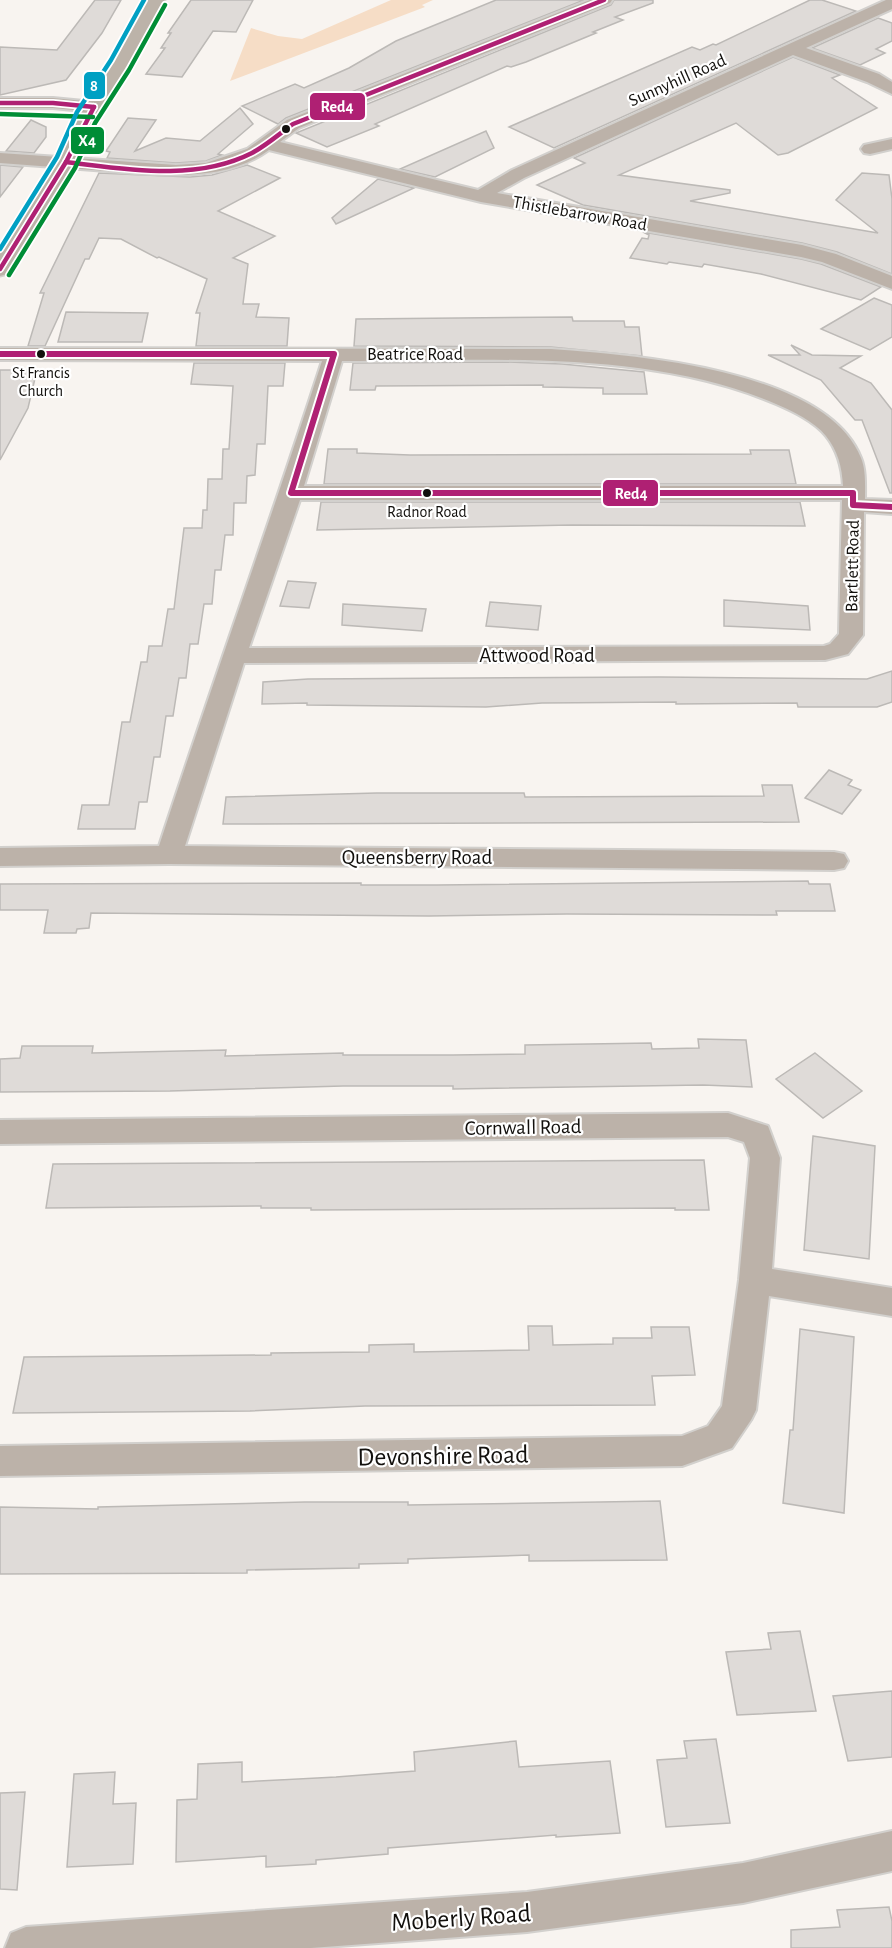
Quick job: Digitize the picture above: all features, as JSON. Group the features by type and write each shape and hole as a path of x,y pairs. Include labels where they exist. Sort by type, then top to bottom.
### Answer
{"main road":[{"path":"0,269 7,248 66,162 94,107 130,49 156,0"}],"street":[{"path":"0,158 191,170 230,162 267,144 293,124 604,0"},
{"name":"Sunnyhill Road","path":"481,196 518,174 892,3"},
{"path":"793,49 873,78 892,89"},
{"path":"0,103 53,103 94,107"},
{"name":"Thistlebarrow Road","path":"267,144 481,196 802,251 829,258 892,283"},
{"path":"870,149 892,144"},
{"name":"Beatrice Road","path":"0,354 551,355 623,360 685,370 739,384 787,401 819,419"},
{"path":"169,855 234,656 291,493 334,354"},
{"name":"Bartlett Road","path":"819,419 843,443 850,455 853,499 851,634 839,649"},
{"path":"291,493 853,499 892,507"},
{"name":"Attwood Road","path":"234,656 813,653 839,649"},
{"name":"Queensberry Road","path":"0,857 169,855 834,861"},
{"name":"Cornwall Road","path":"0,1132 728,1125 757,1134 765,1158 755,1280"},
{"path":"755,1280 892,1302"},
{"name":"Devonshire Road","path":"0,1461 682,1451 720,1437 739,1410 755,1280"},
{"name":"Moberly Road","path":"26,1948 527,1912 743,1883 892,1851"}],"shaded area":[{"path":"391,0 433,0 422,5 425,7 230,81 251,28 278,36 302,39"}],"building":[{"path":"95,0 121,0 102,33 66,80 0,95 0,47 57,50"},
{"path":"191,0 253,0 236,32 213,31 182,77 146,74 165,48 161,48 171,33 168,33"},
{"path":"496,0 584,0 286,118 278,124 242,106 295,84 304,88 349,68 396,41"},
{"path":"614,0 653,0 653,3 615,17 623,20 593,32 596,33 526,62 511,67 507,66 375,124 379,126 327,147 296,133 611,5"},
{"path":"810,0 822,0 856,11 554,148 509,127 692,47 700,50 713,44 716,45"},
{"path":"878,18 892,23 892,41 876,49 885,53 860,65 812,48"},
{"path":"793,57 840,75 832,78 877,108 788,153 778,155 736,123 619,175 730,190 730,193 690,201 878,233 836,200 862,173 889,175 892,199 892,274 837,252 802,243 583,205 537,185 585,163 574,158"},
{"path":"240,108 253,124 218,154 222,155 206,161 176,163 107,158 110,152 106,151 128,118 156,120 135,151 166,138 200,141"},
{"path":"31,120 46,127 46,137 34,153 6,151"},
{"path":"486,131 494,148 435,177 400,169"},
{"path":"0,165 23,167 0,197"},
{"path":"247,165 280,178 218,211 275,236 233,258 248,264 243,304 259,304 256,317 289,318 287,346 196,346 200,313 196,313 207,279 157,258 121,239 99,238 89,259 85,259 45,346 28,346 44,293 40,293 99,173 190,177 212,175"},
{"path":"378,179 414,188 336,224 332,218"},
{"path":"643,232 801,259 821,264 881,287 861,300 761,274 704,264 702,267 630,258 642,238 648,239 649,235"},
{"path":"874,298 892,305 892,337 870,350 821,329"},
{"name":"St Francis Church","path":"66,312 148,313 142,342 58,342"},
{"path":"572,317 573,321 624,321 625,327 639,327 642,356 551,347 354,346 356,319"},
{"path":"791,345 812,355 861,356 840,368 871,383 892,410 892,493 890,493 862,420 855,420 821,380 768,355 800,355"},
{"path":"194,363 285,363 283,386 268,386 265,444 257,444 255,475 247,476 246,503 234,503 233,535 225,535 221,570 215,570 212,604 204,604 198,644 190,644 186,678 179,678 173,716 166,716 160,757 154,757 147,802 139,802 135,829 78,829 82,805 109,805 122,722 130,722 141,662 147,662 149,646 162,646 168,609 174,609 184,528 202,528 203,510 207,510 208,479 222,479 223,449 229,449 233,386 191,384"},
{"path":"353,363 562,364 644,372 647,394 603,394 603,388 543,387 543,385 376,386 375,390 350,390"},
{"path":"0,370 37,370 28,408 0,460"},
{"path":"328,449 357,449 357,453 410,455 751,454 750,450 789,450 796,484 324,484"},
{"path":"321,502 800,502 805,526 572,525 317,530"},
{"path":"288,581 316,583 309,608 280,606"},
{"path":"724,600 808,606 810,630 724,626"},
{"path":"490,602 541,606 538,630 486,626"},
{"path":"343,604 426,609 422,631 342,625"},
{"path":"892,671 892,702 877,707 798,707 797,703 676,704 676,702 542,703 486,707 262,704 263,682 308,679 660,677 867,679"},
{"path":"829,770 852,780 848,785 861,790 842,814 805,798"},
{"path":"762,785 792,785 799,822 223,824 226,797 377,793 524,793 525,797 764,796"},
{"path":"808,881 809,884 830,884 835,911 776,911 777,915 429,916 91,913 89,928 77,929 76,933 44,933 48,910 0,910 0,884 361,883 361,885 437,885"},
{"path":"698,1039 746,1040 752,1087 703,1085 453,1089 453,1086 343,1086 170,1091 0,1092 0,1059 20,1058 22,1046 93,1046 92,1053 226,1050 225,1056 343,1053 343,1055 453,1055 525,1054 525,1045 651,1043 652,1049 699,1048"},
{"path":"815,1053 862,1091 823,1118 776,1079"},
{"path":"813,1136 875,1146 869,1259 804,1250"},
{"path":"704,1160 709,1210 675,1210 675,1208 311,1210 311,1208 261,1208 261,1206 46,1208 53,1164"},
{"path":"528,1326 552,1326 553,1345 613,1344 613,1338 652,1338 651,1327 689,1327 695,1375 652,1376 655,1405 365,1406 250,1411 13,1413 24,1357 369,1352 369,1345 414,1344 414,1352 529,1350"},
{"path":"800,1329 854,1337 844,1513 783,1503 790,1430 793,1430"},
{"path":"660,1501 667,1560 529,1561 529,1555 408,1559 408,1563 359,1564 359,1568 247,1570 247,1573 0,1574 0,1507 98,1509 98,1507 305,1502 408,1502 408,1505"},
{"path":"800,1631 816,1711 737,1715 726,1652 771,1649 768,1633"},
{"path":"892,1691 892,1757 848,1761 833,1696"},
{"path":"716,1739 730,1823 666,1827 657,1760 687,1758 684,1741"},
{"path":"516,1741 519,1767 610,1761 620,1833 556,1837 556,1835 388,1848 388,1854 316,1860 316,1864 266,1867 266,1856 176,1862 177,1800 197,1799 198,1764 242,1762 242,1782 336,1777 415,1771 414,1752"},
{"path":"115,1772 113,1804 136,1803 133,1864 67,1867 74,1774"},
{"path":"25,1792 17,1890 0,1889 0,1793"},
{"path":"889,1907 892,1921 892,1948 791,1948 791,1930 840,1927 837,1910"}],"transit line":[{"name":"8","path":"0,249 57,157 77,112 111,60 144,0"},
{"name":"Red4","path":"66,162 156,171 178,171 222,164 257,150 293,124 604,0"},
{"name":"X4","path":"9,275 75,168 95,123 129,70 165,5"},
{"name":"Red4","path":"0,103 53,103 94,107"},
{"name":"Red4","path":"0,269 66,162 94,107"},
{"name":"X4","path":"0,114 93,117"},
{"name":"Red4","path":"0,354 334,354 291,493 853,493 853,505 892,507"}],"place":[{"name":"St Francis Church","path":"41,354"},
{"name":"Radnor Road","path":"427,493"}]}
